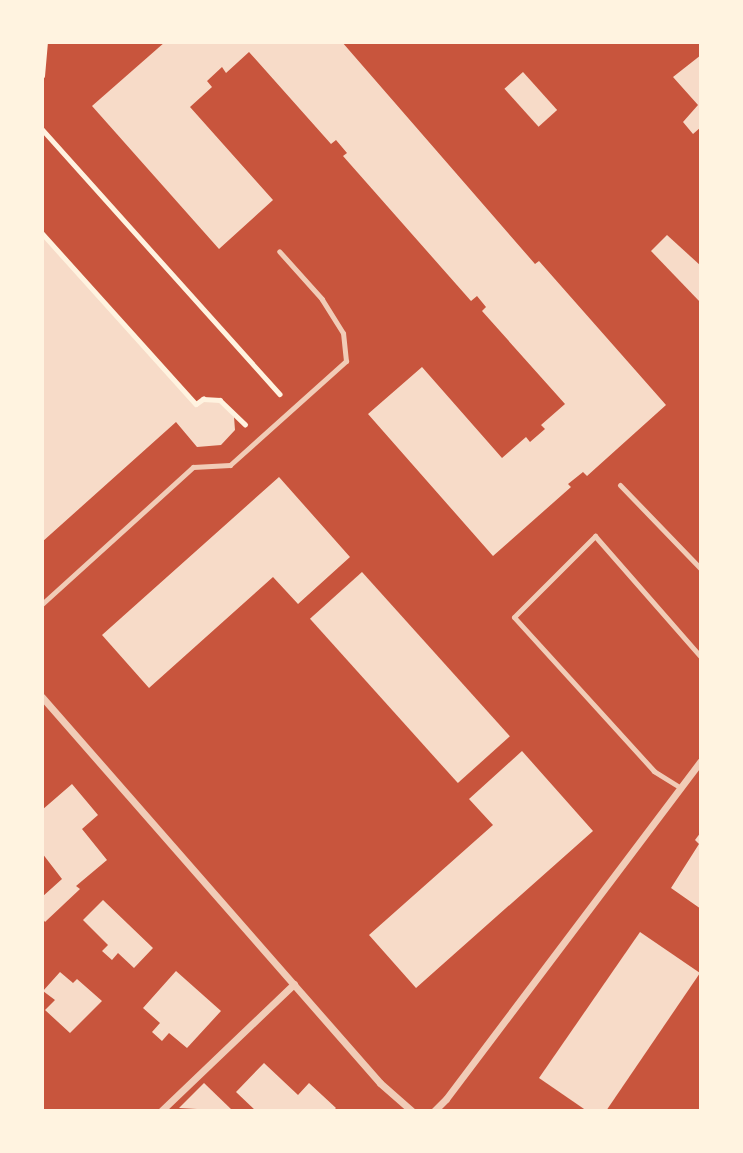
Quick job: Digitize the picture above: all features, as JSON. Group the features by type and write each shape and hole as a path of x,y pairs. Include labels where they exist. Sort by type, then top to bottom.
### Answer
{"street":[{"path":"42,697 380,1083 412,1111"},
{"path":"433,1111 446,1099 701,761"},
{"path":"161,1111 294,984"}],"lane":[{"path":"42,604 193,467 230,465 345,360 343,333 323,299 279,251"},
{"path":"620,485 701,569"},
{"path":"681,789 654,771 514,617 595,536 701,657"}],"path":[{"path":"42,76 45,42"},
{"path":"42,129 292,407"},
{"path":"42,233 196,404 203,399 220,400 234,416 263,436"}],"building":[{"path":"165,42 342,42 535,264 539,261 666,405 587,476 583,472 568,484 571,487 493,556 368,414 422,367 502,458 526,437 530,442 545,429 541,425 565,404 482,311 486,307 477,296 471,301 343,156 347,153 336,140 331,144 249,52 226,73 222,67 207,81 212,87 190,107 273,200 219,249 92,106"},
{"path":"701,55 701,127 693,134 683,122 698,105 673,77"},
{"path":"523,72 557,110 539,127 504,89"},
{"path":"42,232 196,404 203,399 220,400 225,405 234,417 235,430 221,445 197,447 176,422 42,542"},
{"path":"667,235 701,266 701,303 651,251"},
{"path":"279,477 350,557 298,604 273,577 149,688 102,635"},
{"path":"362,572 510,736 458,783 310,619"},
{"path":"522,751 593,831 416,988 369,935 493,825 469,799"},
{"path":"72,784 98,815 82,829 107,860 76,886 80,889 45,922 42,918 42,897 62,879 42,853 42,810"},
{"path":"701,832 701,909 671,888 699,844 695,840"},
{"path":"103,900 153,948 134,968 118,953 112,960 102,951 108,945 83,920"},
{"path":"640,932 700,973 606,1111 587,1111 539,1078"},
{"path":"176,971 221,1011 187,1048 169,1033 162,1041 152,1032 160,1023 143,1008"},
{"path":"60,972 73,983 77,979 102,1001 70,1033 45,1010 55,1000 43,991"},
{"path":"264,1063 298,1095 309,1083 336,1108 333,1111 256,1111 236,1092"},
{"path":"204,1083 233,1111 179,1108"}]}
